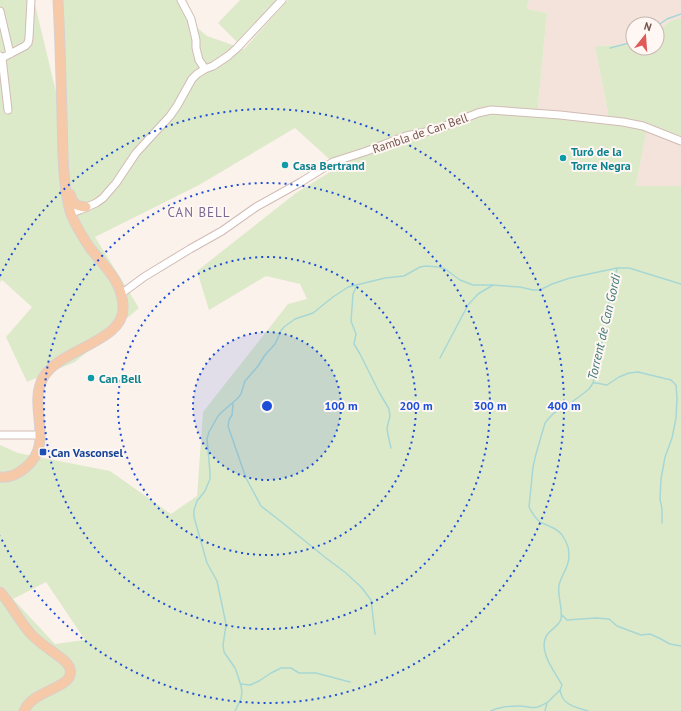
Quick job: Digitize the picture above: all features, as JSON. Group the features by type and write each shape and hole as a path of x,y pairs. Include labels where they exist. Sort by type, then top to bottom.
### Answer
{"main road":[{"path":"0,477 7,477 22,471 31,463 39,450 40,434 38,395 43,377 50,368 98,340 113,329 120,321 123,313 120,289 77,227 66,184 63,154 58,0"},
{"path":"66,184 76,205 86,207"},
{"path":"73,213 76,208 86,207"},
{"path":"0,592 30,633 38,641 64,660 70,669 70,674 67,681 35,698 29,703 24,711"}],"street":[{"path":"8,110 1,57 10,54 28,43 31,0"},
{"path":"181,0 191,19 199,60 205,69"},
{"path":"86,207 96,203 109,192 136,153 170,116 192,79 197,74 228,56 282,0"},
{"path":"0,11 10,54"},
{"name":"Rambla de Can Bell","path":"121,294 144,277 222,231 256,207 333,162 406,136 436,130 478,113 491,110 560,115 623,122 643,126 681,141"},
{"path":"0,435 40,434"}],"shaded area":[{"path":"529,0 681,0 681,18 670,21 665,25 665,16 625,16 625,45 595,46 608,113 608,124 537,117 547,13 527,9"},
{"path":"648,123 664,131 681,136 681,186 636,186"}],"green space":[{"path":"0,0 34,0 66,134 63,0 181,0 187,19 207,36 244,49 288,0 529,0 527,9 547,13 537,117 608,123 608,113 595,46 625,45 625,56 665,56 665,25 670,21 681,18 681,136 664,131 648,123 636,186 681,186 681,711 0,711 0,445 18,453 110,471 171,514 197,496 203,412 288,304 307,299 300,284 266,276 209,310 197,271 296,193 338,167 295,128 199,185 95,237 139,308 75,362 27,382 6,337 32,307 2,280 0,282","holes":["46,582 85,640 55,644 13,599"]},
{"path":"240,0 276,0 266,12 261,8 265,12 237,42 218,23"}],"waterway":[{"path":"665,20 681,14"},
{"path":"610,48 625,44"},
{"path":"235,711 241,699 241,686 235,668 224,652 223,645 226,625 217,581 207,563 194,517 194,510 197,501 205,491 210,479 207,439 209,432 218,416 241,394 245,381 275,344 284,327 295,319 313,313 348,287 385,278 404,276 420,267 426,266 445,269 460,280 473,285 520,287 533,290 540,290 570,278 617,268 629,268 681,284"},
{"name":"Torrent de Can Gordi","path":"545,711 547,703 560,690 562,685 548,661 544,641 547,635 559,624 561,619 559,585 568,563 569,553 567,544 562,535 540,522 529,507 533,467 545,423 554,413 565,407 589,389 593,383 602,343 604,318 612,294 617,268"},
{"path":"357,285 353,294 351,321 356,334 354,344 389,409 390,416 387,428 391,448"},
{"path":"440,358 468,305 478,294 493,285"},
{"path":"593,383 607,385 619,377 629,373 638,372 671,380 676,385 676,418 672,438 665,457 661,479 660,499 662,523"},
{"path":"233,404 232,415 228,426 246,478 261,506 346,573 362,588 371,600 375,634"},
{"path":"561,614 567,620 596,618 609,619 617,626 641,635 650,634 670,644 681,646"},
{"path":"241,684 250,685 281,668 291,668 299,673 316,673 350,682"},
{"path":"560,690 561,695 566,702 574,707 588,711"},
{"path":"491,711 512,706 532,708 546,703"}],"place":[{"name":"Turó de la Torre Negra","path":"563,158"},
{"name":"Casa Bertrand","path":"285,165"},
{"name":"Can Bell","path":"91,378"},
{"name":"Can Vasconsel","path":"43,452"}],"district":[{"name":"CAN BELL","path":"199,212"}]}
